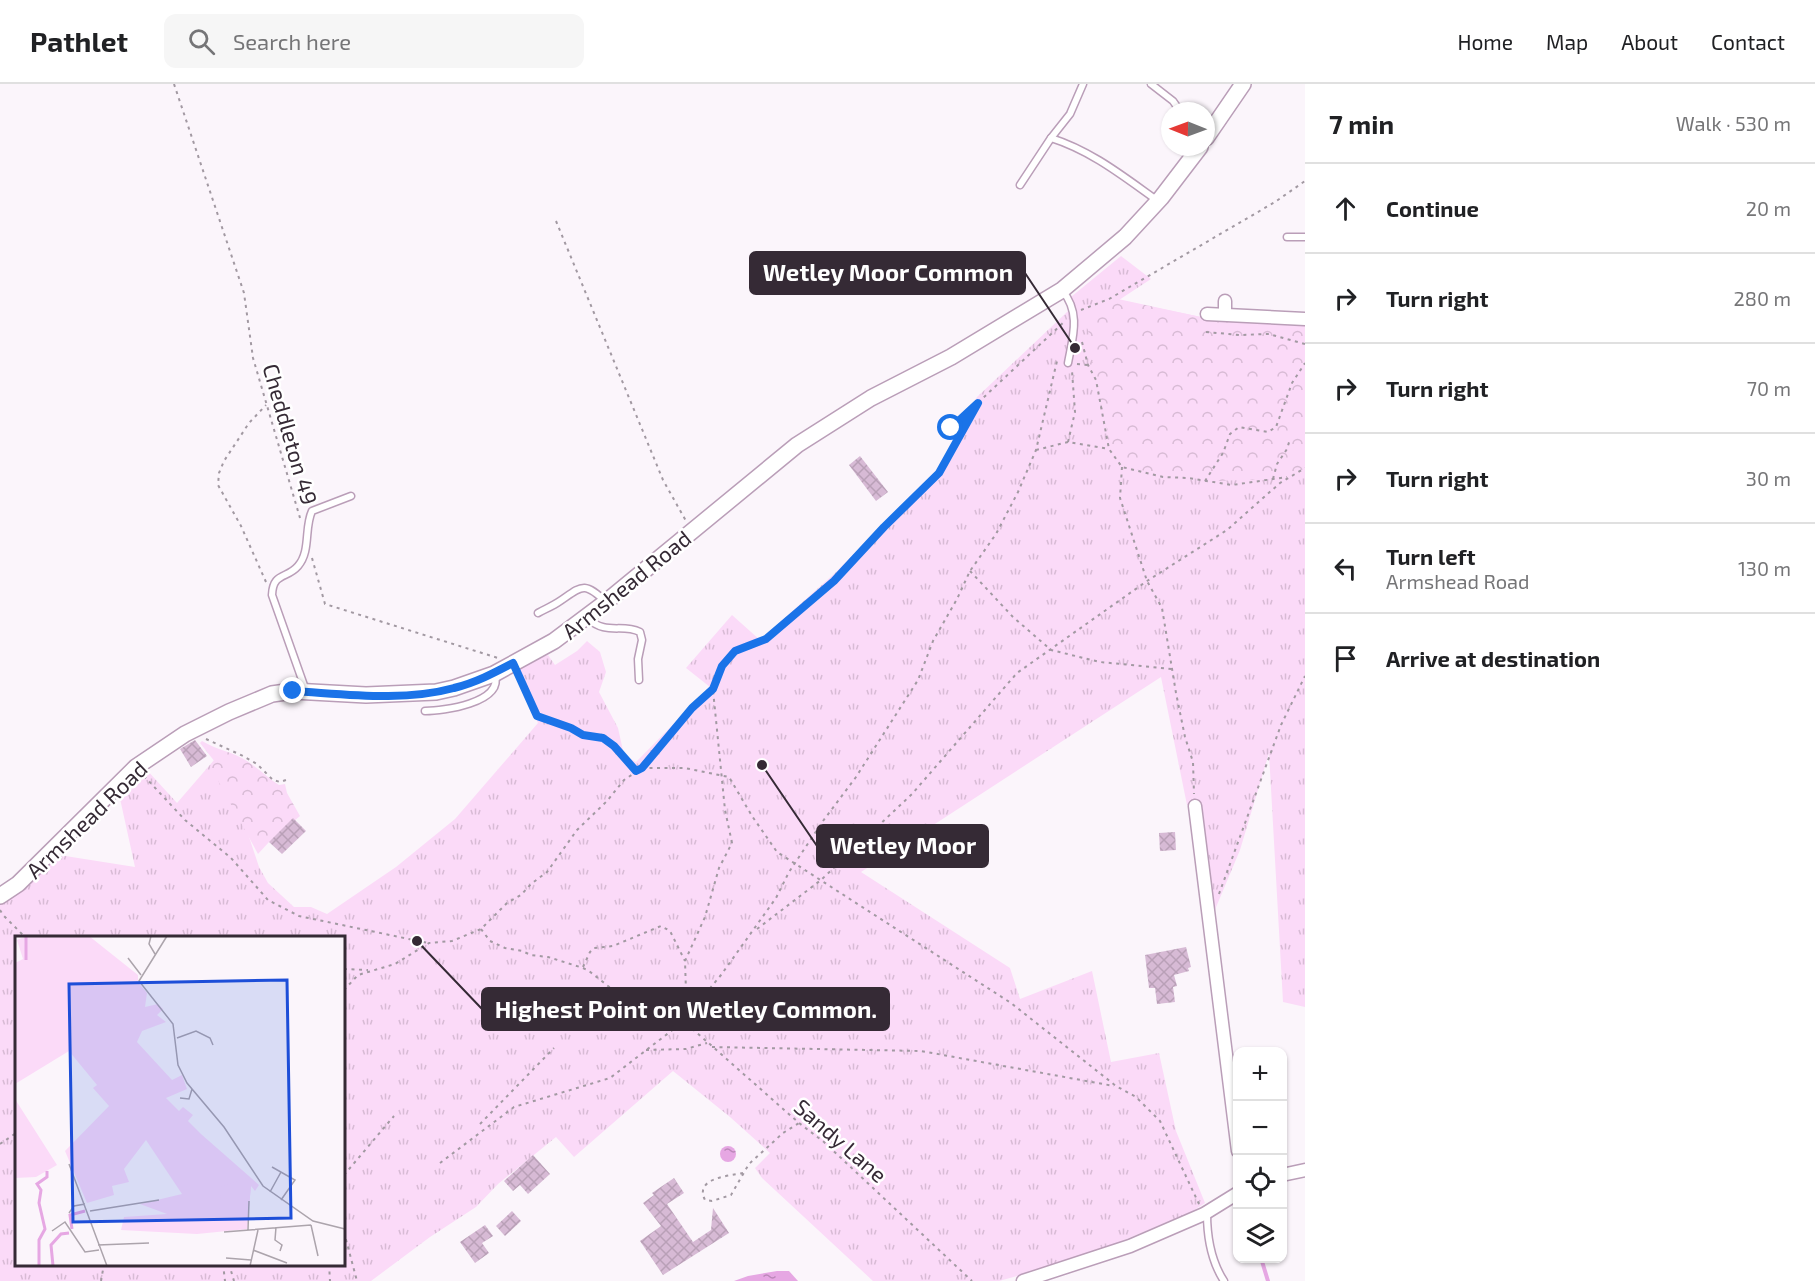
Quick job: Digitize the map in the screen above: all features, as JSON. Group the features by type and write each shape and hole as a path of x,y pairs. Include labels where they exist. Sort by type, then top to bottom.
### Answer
{"street":[{"path":"1215,125 1243,84"},
{"name":"Armshead Road","path":"0,896 18,884 136,767 196,729 264,697 293,691 366,695 436,692 462,686 494,674 554,641 606,602 797,445 871,398 951,357 1062,290 1125,237 1159,201 1193,156"},
{"path":"1225,301 1225,314"},
{"path":"1207,314 1305,320"},
{"path":"1195,806 1233,1112"},
{"path":"1287,1174 1305,1170"},
{"path":"1023,1281 1130,1246 1205,1213 1233,1196"}],"lane":[{"path":"1020,185 1070,114 1083,84"},
{"path":"1151,84 1174,102"},
{"path":"1051,138 1096,157 1159,201"},
{"path":"1287,237 1305,237"},
{"path":"1062,290 1069,299 1074,312 1075,324 1070,363"},
{"path":"306,692 272,595 273,583 298,567 305,553 308,519 312,511 351,496"},
{"path":"538,614 560,601 574,589 590,589 606,602"},
{"path":"586,618 594,625 609,629 640,632 642,640 638,659 639,680"},
{"path":"424,711 444,711 478,700 495,687 497,682 494,674"},
{"path":"1205,1213 1212,1255 1224,1281"}],"path":[{"name":"Cheddleton 49","path":"174,84 244,294 253,358 300,518"},
{"path":"951,428 1074,312 1108,299 1275,202 1305,181"},
{"path":"556,221 663,480 693,531"},
{"path":"1206,332 1240,335 1269,334 1305,344"},
{"path":"1081,337 1088,365 1096,380 1109,449 1122,467 1120,498 1148,581 1162,608 1185,737 1193,762 1195,806"},
{"path":"440,1163 514,1107 610,1078 675,1028 687,1024 702,998 753,932 823,821 856,777 918,680 933,641 970,572 996,534 1018,492 1036,450 1057,361"},
{"path":"1068,442 1075,412 1070,363"},
{"path":"1205,482 1223,453 1230,434 1239,427 1268,432 1276,427 1292,383 1305,363"},
{"path":"685,961 705,917 719,868 732,843 720,776 713,689 722,666 735,651 766,639 834,581 939,473 978,403"},
{"path":"266,405 249,423 224,461 219,473 218,485 241,526 272,595"},
{"path":"1273,479 1277,464 1287,449 1290,439"},
{"path":"1036,450 1068,442 1109,449"},
{"path":"1122,467 1163,477 1232,485 1290,476"},
{"path":"753,932 821,880 912,794 1017,673 1148,581 1227,530 1290,476 1305,468"},
{"name":"Cheddleton 49","path":"306,539 325,604 513,663"},
{"path":"970,572 1013,617 1051,650 1100,662 1172,669"},
{"path":"513,663 537,716 571,728 583,735 603,738 614,746 636,771"},
{"path":"1208,916 1224,882 1281,724 1305,676"},
{"path":"136,767 185,820 231,858 268,900 298,916 429,943 452,941 481,929 507,903 521,895 547,872 577,830 607,801 624,780 642,768 692,708 713,689"},
{"path":"196,729 210,743 241,755 256,764 273,780 280,782 286,780"},
{"path":"642,768 686,768 729,777 777,852 1011,1003 1116,1086 1136,1097 1160,1121 1205,1213"},
{"path":"0,910 24,936"},
{"path":"583,968 594,948 613,946 661,926 670,931 685,961 687,1024"},
{"name":"Sandy Lane","path":"481,929 490,941 505,948 548,957 583,968 622,997 643,999 687,1024 799,1123 824,1142 972,1281"},
{"path":"345,989 358,975 395,964 429,943"},
{"path":"345,969 371,970"},
{"path":"646,1050 686,1049 707,1043"},
{"path":"712,1047 921,1052 1116,1086"},
{"path":"480,1124 554,1048"},
{"path":"345,1174 394,1116"},
{"path":"742,1173 713,1179 707,1183 703,1187 702,1194 705,1200 712,1201 731,1196 742,1173 783,1133 799,1123"},
{"path":"0,1144 15,1134"},
{"path":"345,1236 356,1280"},
{"path":"100,1281 104,1266"},
{"path":"223,1266 225,1281"},
{"path":"230,1266 234,1281"},
{"path":"329,1266 330,1281"}],"green space":[{"path":"1121,256 1151,279 1119,300 1201,317 1203,320 1305,326 1305,1007 1283,1002 1269,753 1240,850 1214,912 1202,803 1187,805 1161,677 861,872 1010,968 1020,999 1092,971 1111,1062 1159,1053 1176,1131 1205,1203 1193,1211 1115,1244 1056,1265 999,1281 873,1281 762,1178 755,1168 770,1153 673,1071 574,1157 556,1137 498,1184 476,1207 430,1237 371,1281 0,1281 0,901 14,894 59,855 135,867 119,794 146,769 177,803 221,752 259,867 268,883 294,907 311,907 327,914 396,867 455,819 538,723 512,668 548,655 555,665 577,651 587,641 600,652 606,672 599,692 618,728 624,755 636,762 710,687 686,668 732,615 760,640 835,573 940,467 977,397 1071,308 1066,301"},
{"path":"1118,299 1201,317 1203,320 1305,326 1305,469 1271,479 1215,481 1127,468 1120,464 1113,455 1092,362 1098,361 1083,315"},
{"path":"202,741 242,758 279,785 285,784 287,793 300,816 258,854 210,766 215,762 200,743"}],"water":[{"path":"728,1146 734,1148 736,1154 734,1160 728,1162 722,1160 720,1154 722,1148"},
{"path":"789,1271 798,1281 734,1281 748,1276"}],"building":[{"path":"860,456 888,492 876,501 849,465"},
{"path":"195,740 207,756 191,767 180,749"},
{"path":"293,818 306,831 282,854 269,842"},
{"path":"1175,832 1176,850 1160,851 1159,833"},
{"path":"1186,947 1191,967 1188,968 1189,971 1174,975 1177,986 1173,987 1175,1002 1157,1004 1155,988 1149,988 1145,955"},
{"path":"533,1155 550,1174 528,1194 520,1185 513,1191 504,1181"},
{"path":"674,1178 684,1193 667,1204 693,1242 711,1230 713,1208 729,1233 663,1275 640,1241 661,1226 643,1203 654,1195 652,1193"},
{"path":"512,1211 521,1221 505,1236 496,1226"},
{"path":"485,1225 493,1236 482,1243 489,1253 475,1263 460,1242"}],"waterway":[{"path":"1263,1263 1268,1281"}],"place":[{"name":"Wetley Moor Common","path":"1075,348"},
{"name":"Wetley Moor","path":"762,765"},
{"name":"Highest Point on Wetley Common.","path":"417,941"}],"route":[{"path":"293,691 366,695 436,692 494,674 513,663 537,716 549,718 583,735 603,738 614,746 636,771 642,768 692,708 713,689 722,666 735,651 766,639 834,581 939,473 978,403 951,428"}]}
